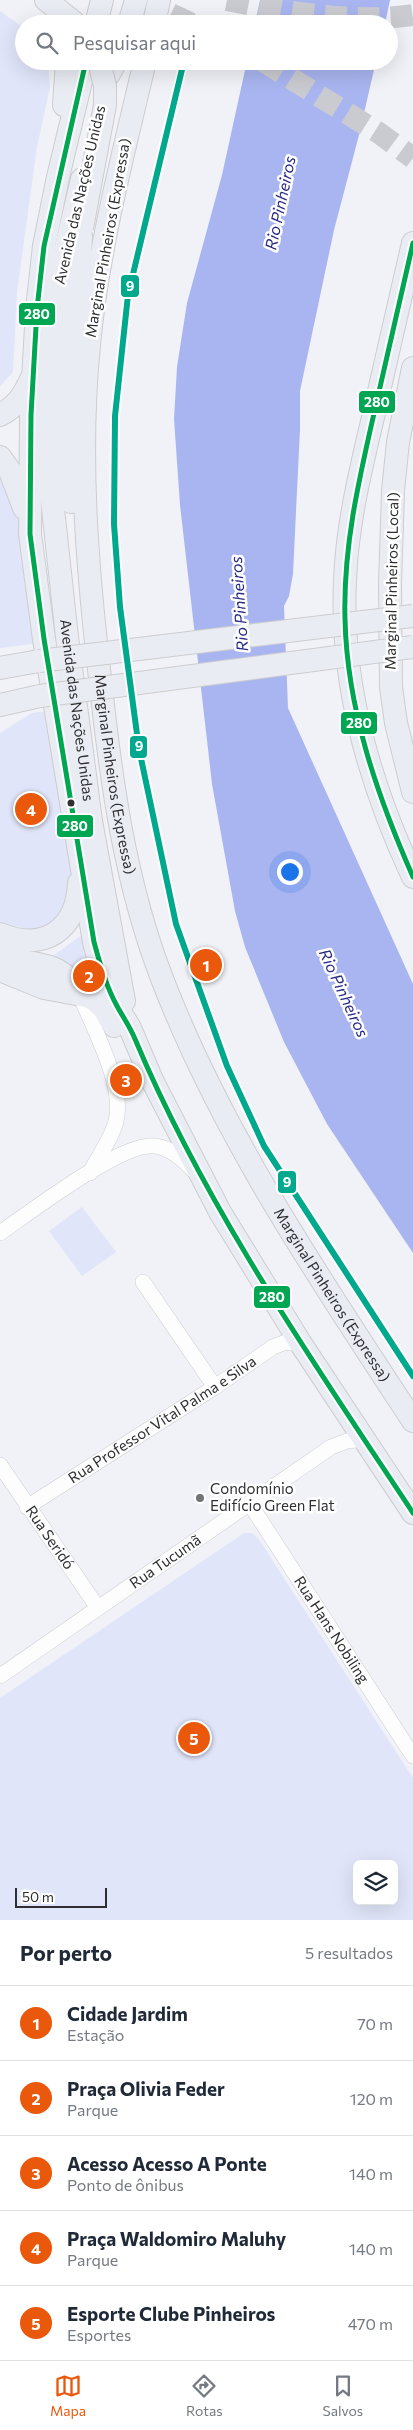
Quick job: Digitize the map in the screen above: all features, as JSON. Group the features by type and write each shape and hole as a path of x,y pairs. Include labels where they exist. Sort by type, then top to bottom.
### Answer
{"highway":[{"path":"30,0 48,15"},
{"path":"46,0 65,15"},
{"path":"98,15 102,0"},
{"path":"120,15 123,0"},
{"path":"132,15 136,0"},
{"path":"156,15 159,0"},
{"path":"58,177 66,70"},
{"name":"Avenida das Nações Unidas","path":"84,70 58,177 44,246 36,309 40,383 68,646 91,821 130,1028"},
{"path":"91,592 77,561 68,468 68,408 81,232 106,105 105,86 108,70"},
{"name":"Avenida das Nações Unidas","path":"108,70 71,221 40,383 30,534 44,639 79,862 101,969 116,1006 130,1028 152,1080"},
{"name":"Marginal Pinheiros (Expressa)","path":"143,70 120,168 99,273 89,344 84,413 84,504 91,592 104,712 120,827 144,928 163,982 223,1110 267,1189 413,1422"},
{"name":"Avenida das Nações Unidas","path":"40,383 58,380 65,316 81,232"},
{"path":"413,244 350,522 345,581 345,632 351,680 376,787 396,840 413,877"},
{"name":"Marginal Pinheiros (Local)","path":"413,368 406,436 393,491 390,585 391,687 396,723 413,792"},
{"path":"0,415 9,411 40,383"},
{"path":"0,457 10,471 16,485 30,534"},
{"path":"0,668 37,661 413,616"},
{"path":"5,705 40,696 413,647"},
{"path":"0,660 37,661"},
{"path":"0,678 37,661"},
{"path":"0,934 24,941 39,939 60,930 70,920 75,907 79,862"},
{"path":"0,956 23,963 55,968 63,972 80,995"},
{"path":"0,970 44,988 80,995 96,1001 104,1009 123,1043 152,1080 244,1255 413,1512"},
{"path":"392,1479 413,1486"}],"street":[{"path":"80,995 108,1067 118,1104 116,1121 90,1173"},
{"path":"0,1233 90,1173 137,1148 156,1146 179,1156 205,1181"},
{"path":"143,1282 215,1387"},
{"name":"Rua Professor Vital Palma e Silva","path":"27,1507 279,1344 286,1342 301,1344"},
{"name":"Rua Tucumã","path":"331,1447 340,1430 346,1412"},
{"name":"Rua Tucumã","path":"1,1672 98,1608 331,1447 363,1438"},
{"name":"Rua Seridó","path":"0,1465 98,1608"},
{"name":"Rua Hans Nobiling","path":"250,1504 413,1756"}],"shaded area":[{"path":"0,11 15,22 15,70 49,70 50,87 37,147 17,292 13,372 0,386"},
{"path":"0,468 14,486 40,643 0,648"},
{"path":"46,711 73,886 63,916 36,932 0,922 0,733 32,713"},
{"path":"87,931 106,994 49,959"},
{"path":"82,1207 116,1252 82,1276 49,1231"},
{"path":"244,1533 252,1533 258,1538 413,1778 413,1920 0,1920 0,1698"}],"water":[{"path":"260,0 390,0 387,15 257,15"},
{"name":"Rio Pinheiros","path":"245,70 374,70 334,230 300,391 293,574 289,596 284,606 288,708 413,984 413,1253 327,1124 284,1042 245,947 235,911 212,784 180,505 174,419 177,367 187,303 222,175"}],"tunnel":[{"path":"141,0 173,15"},
{"path":"227,0 272,9 320,15"},
{"path":"398,16 413,15"},
{"path":"278,70 379,133 413,158"}],"transit line":[{"name":"280","path":"84,70 44,246 37,309 31,415 30,534 44,639 94,942 113,998 133,1035 163,1102 194,1163 299,1340 413,1513"},
{"name":"9","path":"182,70 128,295 115,416 114,524 120,607 139,749 176,924 227,1066 264,1146 413,1376"},
{"name":"280","path":"413,243 358,487 349,539 345,592 347,653 358,719 366,751 387,815 413,877"}],"place":[{"name":"Praça Waldomiro Maluhy","path":"31,809"},
{"name":"Cidade Jardim","path":"206,965"},
{"name":"Praça Olivia Feder","path":"89,976"},
{"name":"Acesso Acesso A Ponte","path":"126,1080"},
{"name":"Condomínio Edifício Green Flat","path":"200,1498"},
{"name":"Esporte Clube Pinheiros","path":"194,1738"}]}
